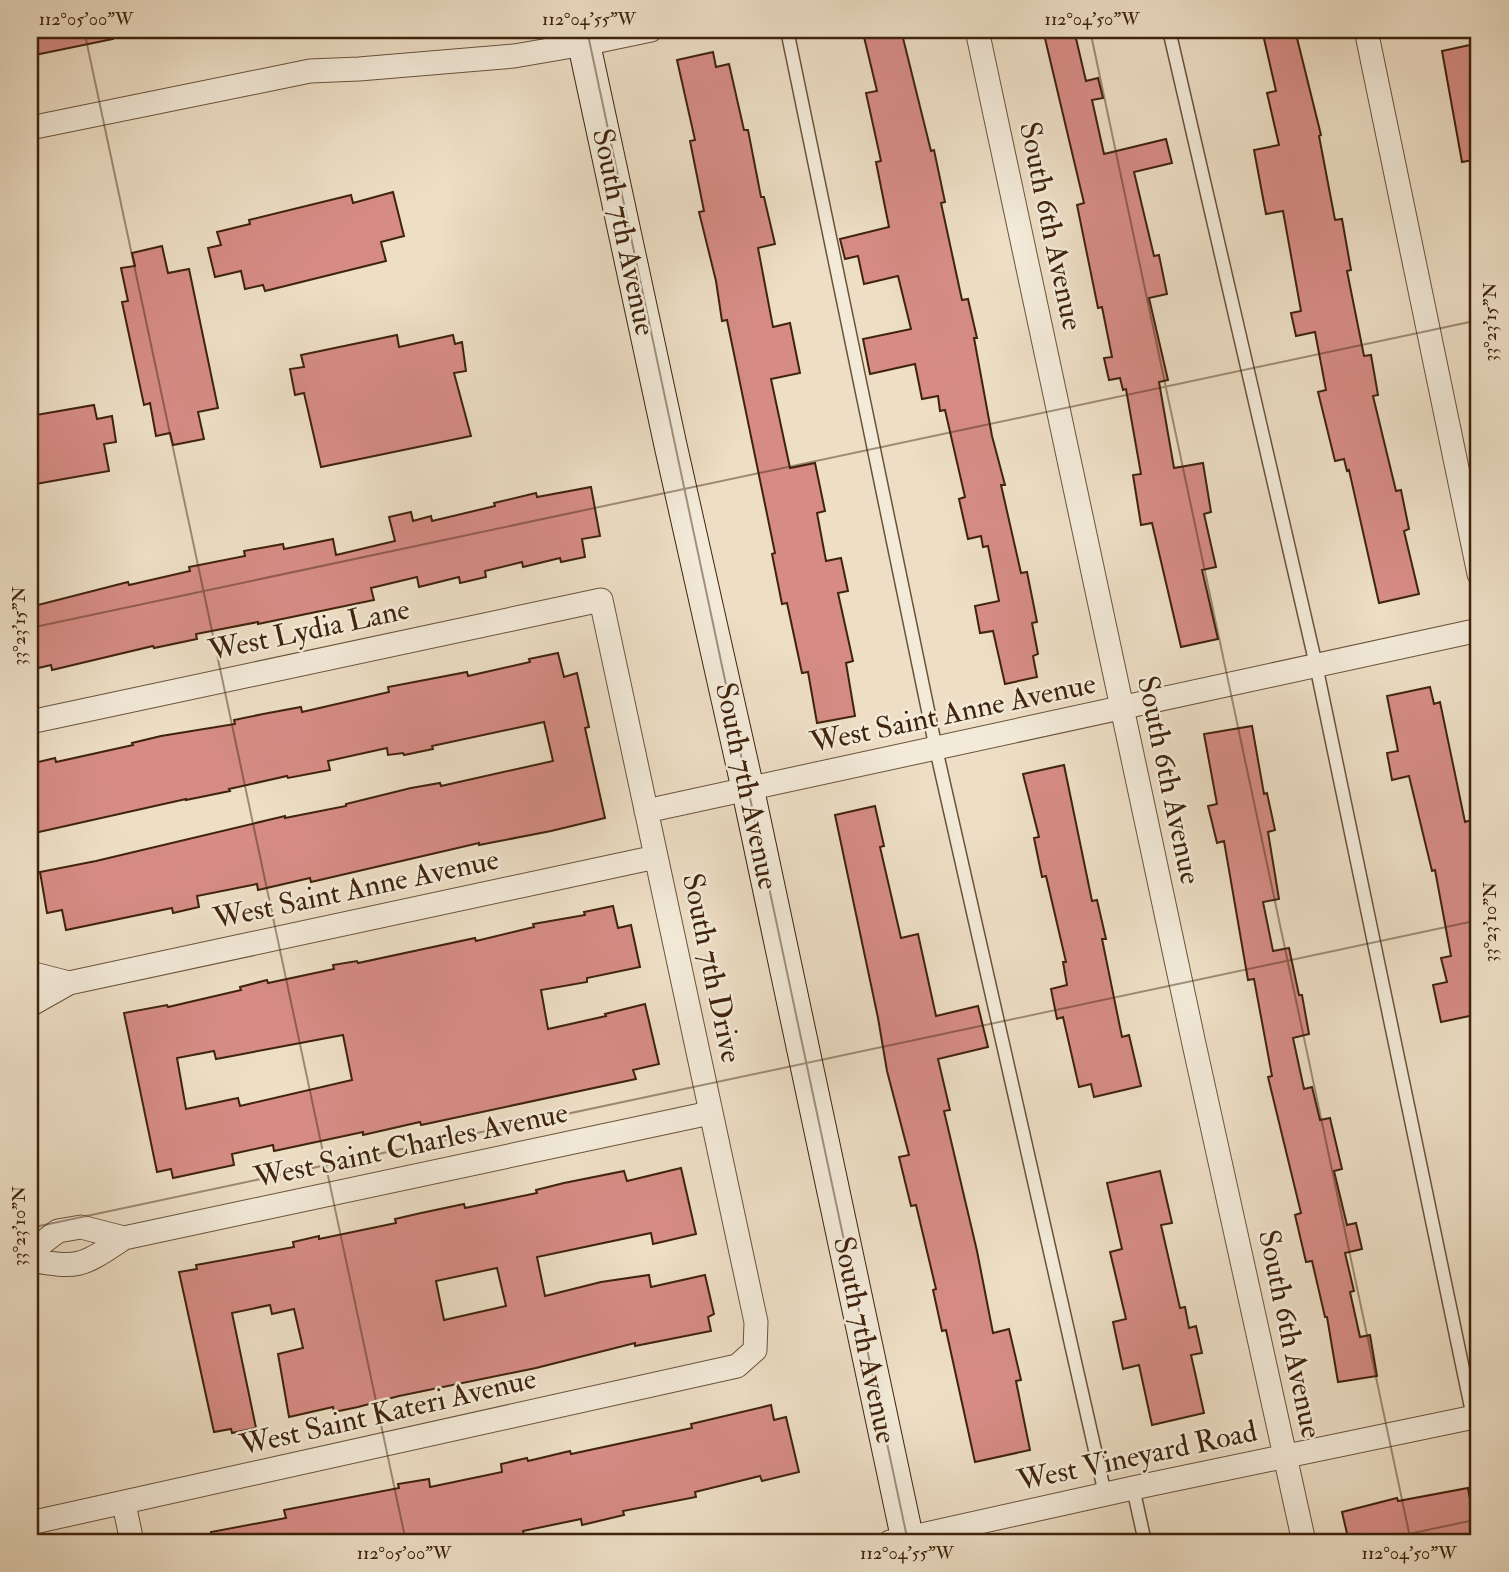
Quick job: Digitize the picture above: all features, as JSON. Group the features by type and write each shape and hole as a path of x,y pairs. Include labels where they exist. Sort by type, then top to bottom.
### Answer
{"main road":[{"name":"South 7th Avenue","path":"582,37 748,790 902,1541"}],"street":[{"path":"30,128 310,71 514,56 582,37 652,30"},
{"name":"South 6th Avenue","path":"977,30 1304,1542"},
{"path":"1366,30 1479,574"},
{"name":"West Lydia Lane","path":"30,722 601,600"},
{"name":"South 7th Drive","path":"601,600 756,1322 755,1350"},
{"name":"West Saint Anne Avenue","path":"646,811 1479,630"},
{"name":"West Saint Anne Avenue","path":"30,1005 69,983 656,857"},
{"name":"West Saint Anne Avenue","path":"30,973 69,983"},
{"name":"West Saint Charles Avenue","path":"30,1260 66,1266 89,1261 124,1238 710,1112"},
{"name":"West Saint Charles Avenue","path":"30,1252 58,1231 80,1227 124,1238"},
{"name":"West Saint Kateri Avenue","path":"30,1523 737,1366 755,1350"},
{"name":"West Vineyard Road","path":"902,1541 1285,1455 1476,1417"},
{"path":"124,1504 132,1542"}],"lane":[{"path":"787,30 936,749 1105,1494"},
{"path":"1169,30 1316,665 1476,1417"},
{"path":"1133,1488 1145,1542"}],"building":[{"path":"30,30 112,30 113,39 30,56"},
{"path":"901,30 931,151 934,150 945,202 941,203 962,300 968,299 977,338 974,338 992,436 1005,485 1001,485 1021,573 1027,572 1037,622 1032,623 1038,654 1033,656 1037,677 1005,684 993,631 980,633 975,606 999,601 988,546 983,547 981,536 968,539 959,499 965,497 945,410 940,411 938,396 922,399 915,364 870,374 863,339 911,329 898,276 864,284 858,256 845,259 840,239 889,227 876,162 881,161 866,93 877,91 864,37"},
{"path":"1043,30 1074,30 1086,81 1098,78 1103,98 1092,100 1104,154 1166,139 1172,163 1134,172 1154,256 1159,255 1167,294 1149,298 1168,380 1159,382 1174,468 1203,463 1211,512 1204,514 1216,567 1202,570 1218,639 1181,647 1152,523 1141,525 1133,475 1141,474 1126,389 1123,390 1120,378 1109,380 1104,358 1112,357 1102,307 1098,308 1077,205 1084,203"},
{"path":"1262,30 1295,30 1321,135 1319,136 1335,220 1342,219 1351,270 1347,271 1364,356 1371,355 1378,395 1373,396 1396,491 1401,490 1409,529 1404,531 1419,594 1379,603 1349,470 1347,471 1344,459 1335,461 1318,392 1326,390 1315,332 1296,336 1291,313 1301,311 1283,211 1266,214 1254,150 1279,145 1267,93 1276,91"},
{"path":"1479,43 1479,159 1462,162 1442,51"},
{"path":"713,52 716,67 729,64 775,244 758,248 773,327 790,323 800,373 771,379 790,468 815,463 825,511 817,513 826,561 841,558 848,591 838,593 853,661 846,663 855,716 817,723 808,672 802,673 787,603 782,604 772,554 775,553 727,320 722,321 716,281 699,212 704,211 690,141 695,140 677,60"},
{"path":"393,192 404,236 381,242 386,261 265,291 263,285 245,289 241,271 215,277 208,248 221,245 217,232 250,224 249,220 351,195 353,203"},
{"path":"162,246 168,273 189,269 218,408 198,412 204,439 173,445 170,433 156,436 150,403 144,405 122,302 128,301 121,268 135,266 132,253"},
{"path":"397,335 399,347 453,335 455,344 462,342 466,371 454,373 471,436 321,467 304,393 295,395 290,369 304,367 301,355"},
{"path":"94,405 97,419 112,416 116,442 104,444 109,471 30,485 30,416"},
{"path":"591,487 600,536 582,539 585,557 561,562 560,558 523,567 522,562 485,571 486,577 460,583 459,577 419,587 417,577 371,588 374,600 196,634 197,639 154,648 153,646 52,670 51,665 30,670 30,607 128,582 129,585 190,571 189,567 245,556 244,551 283,544 284,549 333,539 336,555 395,541 389,517 411,512 413,521 431,516 432,521 536,493 537,497"},
{"path":"558,653 564,677 577,673 589,727 585,728 605,818 551,831 479,843 311,882 310,878 258,890 257,884 197,896 199,907 173,913 172,908 66,930 62,910 47,913 40,872 285,816 346,806 411,788 440,783 441,786 553,761 544,722 432,746 433,749 404,755 388,755 387,748 328,761 330,770 288,778 287,776 30,834 30,764 55,758 56,762 161,736 235,724 234,720 263,714 301,707 302,712 389,692 388,687 467,672 468,676"},
{"path":"1430,687 1434,704 1440,702 1465,822 1471,820 1479,855 1479,1014 1441,1022 1433,985 1447,982 1441,958 1451,956 1435,870 1432,871 1409,776 1392,780 1387,753 1398,751 1387,696"},
{"path":"1252,726 1264,794 1267,793 1275,830 1268,832 1279,899 1263,902 1273,951 1289,948 1299,995 1302,995 1309,1034 1293,1038 1304,1089 1312,1087 1320,1120 1330,1118 1342,1169 1334,1171 1347,1225 1356,1223 1362,1249 1345,1253 1354,1291 1350,1292 1360,1337 1370,1335 1377,1376 1338,1382 1327,1317 1312,1261 1306,1262 1295,1215 1301,1213 1268,1077 1272,1076 1254,979 1248,980 1224,841 1217,843 1208,806 1217,804 1204,734"},
{"path":"1064,765 1092,901 1097,900 1106,939 1102,939 1122,1037 1129,1035 1141,1086 1094,1097 1091,1084 1079,1087 1063,1017 1057,1019 1051,989 1067,985 1063,962 1066,962 1046,876 1042,877 1034,838 1039,837 1023,774"},
{"path":"875,806 884,846 880,847 901,938 918,934 936,1016 978,1006 988,1047 938,1059 950,1110 944,1111 993,1333 1009,1329 1021,1380 1016,1381 1030,1450 975,1462 946,1330 942,1331 933,1290 936,1289 916,1205 911,1206 899,1157 909,1155 887,1071 835,815"},
{"path":"613,906 618,928 631,925 640,967 587,978 587,982 541,990 548,1029 645,1004 659,1064 633,1070 636,1079 421,1125 420,1122 363,1135 363,1132 274,1151 273,1145 232,1154 234,1165 173,1178 171,1169 157,1172 124,1013 167,1005 168,1007 241,990 240,987 267,980 268,983 334,969 333,965 358,963 475,938 476,941 534,927 533,924 585,915 584,912","holes":["343,1035 352,1080 240,1106 238,1098 186,1109 177,1058 214,1051 216,1059"]},
{"path":"681,1168 696,1234 653,1244 651,1233 537,1257 545,1296 601,1282 649,1275 651,1287 705,1275 714,1314 708,1317 711,1331 635,1346 635,1343 536,1368 334,1412 333,1407 289,1417 278,1354 303,1348 294,1309 272,1314 270,1305 232,1313 256,1428 232,1433 231,1429 214,1432 179,1272 197,1269 196,1265 294,1247 293,1242 319,1236 319,1239 396,1223 395,1219 421,1213 464,1204 465,1208 537,1193 536,1190 564,1183 624,1171 627,1181","holes":["497,1268 506,1306 444,1320 436,1281"]},
{"path":"1160,1171 1172,1223 1161,1225 1180,1308 1185,1307 1189,1328 1196,1326 1202,1353 1191,1355 1204,1413 1152,1425 1139,1365 1123,1369 1113,1322 1126,1319 1110,1252 1122,1249 1107,1183"},
{"path":"771,1405 774,1420 786,1417 799,1472 762,1481 760,1476 695,1492 696,1497 623,1511 624,1515 582,1525 581,1519 523,1531 524,1535 479,1542 212,1542 211,1532 286,1518 284,1510 399,1488 398,1484 429,1479 430,1487 502,1472 501,1464 570,1451 571,1454 692,1428 691,1424"},
{"path":"1468,1488 1478,1542 1420,1542 1418,1535 1388,1542 1349,1542 1342,1512 1397,1498 1398,1501"}]}
